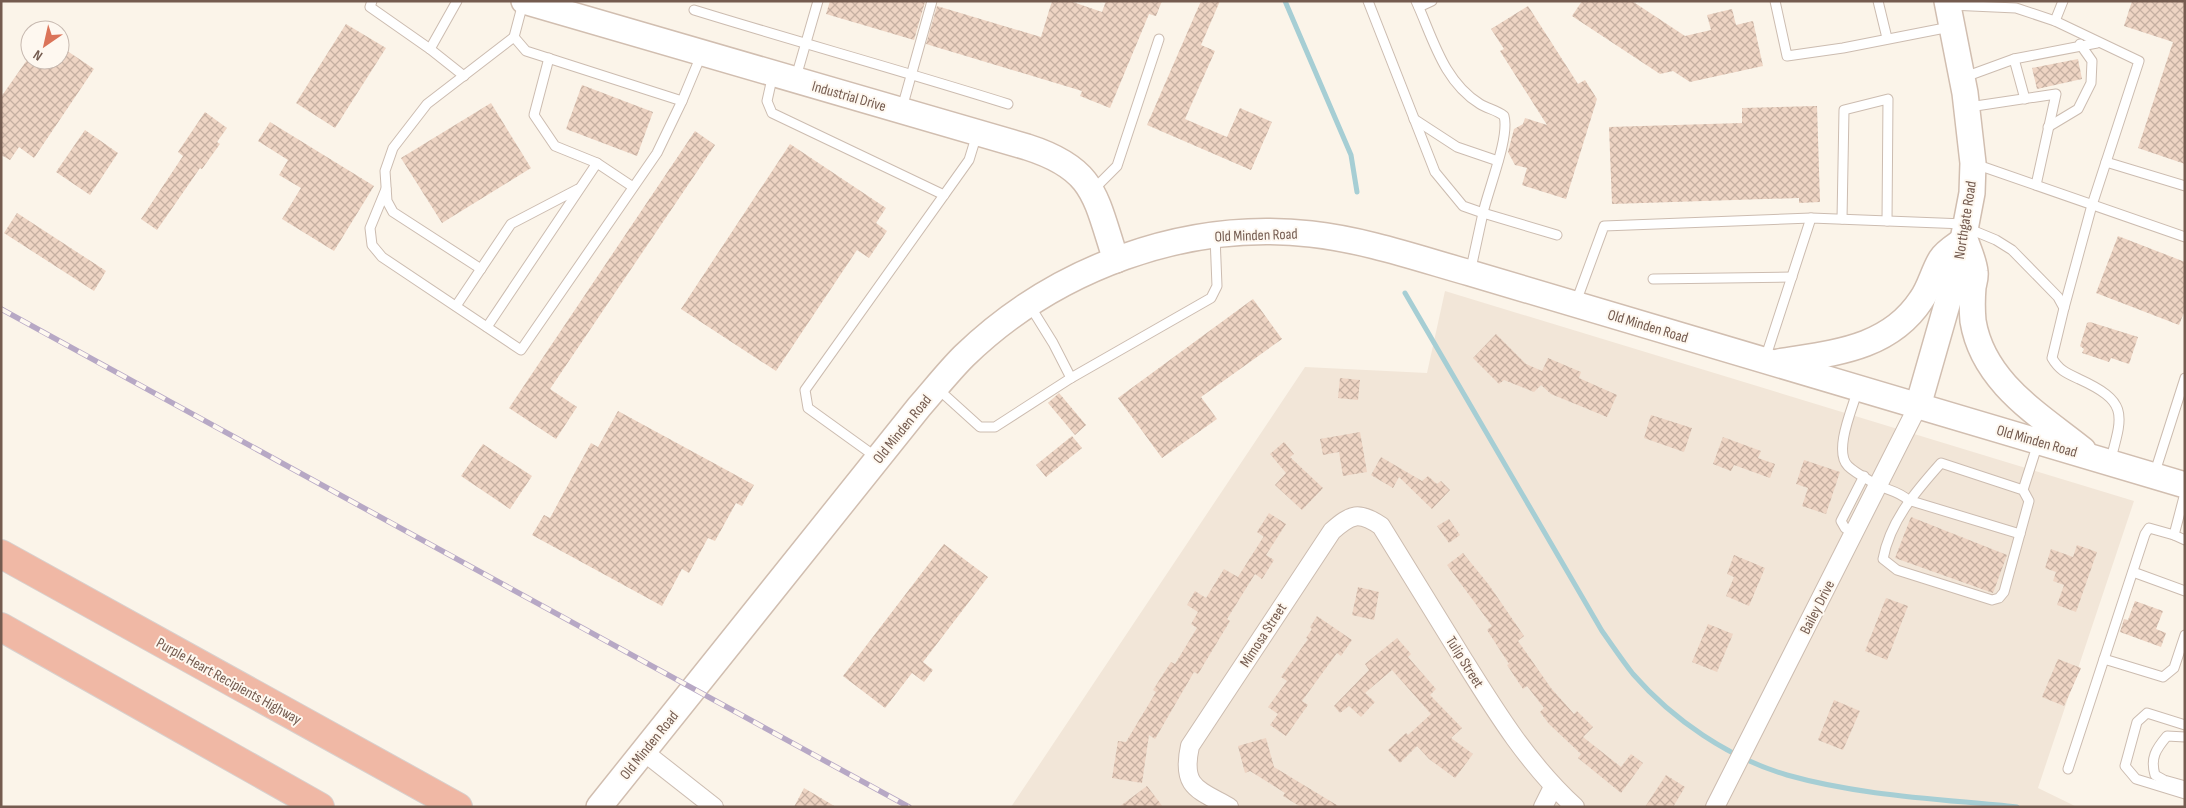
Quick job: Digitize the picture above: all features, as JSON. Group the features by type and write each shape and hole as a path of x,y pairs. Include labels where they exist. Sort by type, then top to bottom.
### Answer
{"highway":[{"name":"Purple Heart Recipients Highway","path":"1,554 458,807"},
{"path":"1,627 320,807"}],"main road":[{"name":"Industrial Drive","path":"524,1 1056,157 1085,179 1092,191 1116,260"},
{"name":"Northgate Road","path":"1918,406 1966,230 1972,193 1973,163 1962,78 1949,11"},
{"path":"1767,362 1856,348 1884,336 1915,309 1925,294 1942,258 1966,230"},
{"path":"1966,230 1976,272 1972,303 1975,332 1985,358 2010,390 2102,460"},
{"name":"Old Minden Road","path":"599,807 936,387 964,356 1029,305 1069,281 1116,260 1171,243 1215,236 1270,232 1330,237 1362,243 1470,273 2185,485"}],"street":[{"name":"Bailey Drive","path":"1715,807 1854,533 1871,481 1918,406"},
{"name":"Mimosa Street","path":"1229,807 1201,792 1192,784 1186,772 1190,746 1332,531 1350,517 1362,516"},
{"name":"Tulip Street","path":"1362,516 1381,526 1522,750 1553,787 1574,807"},
{"path":"644,752 714,807"},
{"path":"1543,807 1553,787"}],"lane":[{"path":"372,1 370,7 430,49 464,76"},
{"path":"430,49 458,1"},
{"path":"480,269 394,212 387,200 385,171 393,148 427,104 514,37 524,1"},
{"path":"818,1 806,44 767,101 772,113 944,195"},
{"path":"901,110 932,1"},
{"path":"1368,1 1435,172 1463,206 1557,235"},
{"path":"1432,1 1418,4 1447,73 1460,88 1480,105 1504,116 1506,122 1498,161 1482,213 1470,273"},
{"path":"1775,1 1787,56 1842,48 1887,38 1949,11 2018,5 2055,20 2138,61 2092,205 2052,358 2059,370 2102,390 2117,405 2120,426 2102,460"},
{"path":"1878,1 1887,38"},
{"path":"2055,20 2064,1"},
{"path":"694,10 911,73 1008,104"},
{"path":"514,37 526,51 682,101"},
{"path":"1092,191 1117,166 1159,39"},
{"path":"1962,78 2014,58 2097,42"},
{"path":"2048,127 2078,109 2091,83 2092,61 2080,44"},
{"path":"386,189 370,228 372,245 382,257 521,350 657,153 702,53"},
{"path":"550,58 534,115 555,146 597,163 633,187"},
{"path":"2014,58 2025,99"},
{"path":"1966,108 2056,94 2036,184"},
{"path":"1842,220 1844,110 1888,99 1887,221"},
{"path":"1414,119 1457,146 1498,161"},
{"path":"878,459 808,408 805,390 969,160 978,133"},
{"path":"2106,162 2185,186"},
{"path":"487,328 597,163"},
{"path":"1973,163 2185,237"},
{"path":"456,306 511,224 580,188"},
{"path":"1575,304 1604,226 1811,218 1887,221 1966,230 1996,240 2012,250 2058,297 2064,308"},
{"path":"1767,362 1811,218"},
{"path":"936,387 980,427 995,427 1070,378 1211,298 1217,286 1215,236"},
{"path":"1653,279 1792,277"},
{"path":"1029,305 1053,343 1070,378"},
{"path":"2154,476 2185,378"},
{"path":"1858,388 1841,445 1843,458 1848,466 1871,481 1904,496 1908,500 2020,534"},
{"path":"2023,490 2038,442"},
{"path":"1941,463 2023,490 2030,501 2004,592 1999,598 1992,600 1897,570 1883,559 1886,545 1908,500 1941,463"},
{"path":"2174,535 2185,494"},
{"path":"2068,769 2149,528 2185,540"},
{"path":"2133,572 2185,591"},
{"path":"2104,659 2163,677 2174,668 2185,635"},
{"path":"2185,725 2146,714 2137,722 2125,766 2136,779 2185,794"},
{"path":"2185,737 2167,736 2155,750 2152,766 2155,775 2164,780 2185,786"}],"shaded area":[{"path":"1445,291 2134,501 2038,788 2077,807 1011,807 1305,367 1427,373"}],"building":[{"path":"830,1 925,2 914,40 826,14"},
{"path":"1052,1 1070,1 1102,12 1106,1 1162,1 1156,16 1149,14 1110,108 1080,96 1082,91 926,44 937,6 1041,37"},
{"path":"1201,1 1220,1 1201,45 1215,51 1185,119 1227,137 1240,108 1272,122 1251,170 1147,125"},
{"path":"1582,1 1632,1 1685,36 1711,30 1707,15 1732,9 1736,25 1753,21 1763,66 1690,82 1673,71 1660,74 1572,16"},
{"path":"2132,1 2185,1 2185,164 2138,148 2173,42 2124,26"},
{"path":"1528,6 1578,84 1585,80 1597,99 1566,199 1522,185 1527,168 1515,165 1508,152 1514,129 1523,124 1525,118 1547,125 1500,51 1504,49 1491,29"},
{"path":"346,24 386,48 335,128 296,103"},
{"path":"70,53 94,69 34,158 19,147 10,160 1,155 1,97 20,70 70,70"},
{"path":"2078,59 2082,79 2037,89 2032,68"},
{"path":"582,85 653,112 637,156 566,129"},
{"path":"491,103 531,168 442,223 401,158"},
{"path":"1817,106 1820,202 1799,203 1799,198 1612,204 1609,127 1742,123 1742,108"},
{"path":"205,112 227,128 217,142 220,144 202,169 200,168 157,230 141,219 183,156 178,152"},
{"path":"270,122 374,186 334,251 282,219 301,188 279,175 288,160 258,141"},
{"path":"85,130 118,153 90,195 56,172"},
{"path":"695,131 715,145 550,389 577,407 556,439 509,408"},
{"path":"790,144 886,208 876,223 887,231 869,258 857,250 776,371 681,309"},
{"path":"17,213 106,271 94,291 4,233"},
{"path":"2118,236 2185,262 2185,310 2179,325 2096,293"},
{"path":"1253,299 1282,339 1201,397 1217,419 1162,458 1118,398"},
{"path":"2090,322 2138,337 2129,364 2111,358 2109,362 2082,353 2084,349 2080,346 2087,323"},
{"path":"1496,334 1526,364 1542,371 1548,358 1581,372 1579,378 1617,395 1607,417 1551,394 1541,385 1534,392 1504,380 1499,384 1473,358"},
{"path":"1340,378 1360,380 1358,400 1338,398"},
{"path":"1059,393 1086,425 1075,435 1048,403"},
{"path":"618,411 754,485 742,506 736,503 715,541 708,538 689,573 682,569 662,606 532,535 544,515 550,518 591,443 598,447"},
{"path":"1651,415 1692,428 1684,452 1644,438"},
{"path":"1360,432 1367,472 1343,476 1339,452 1323,455 1320,439"},
{"path":"1072,436 1082,448 1046,477 1036,465"},
{"path":"1723,437 1761,451 1758,458 1775,464 1770,478 1734,465 1731,471 1713,464"},
{"path":"1284,442 1294,454 1290,457 1323,488 1302,510 1275,485 1286,473 1270,454"},
{"path":"483,444 532,476 510,509 461,476"},
{"path":"1381,457 1422,481 1428,476 1437,484 1441,481 1450,490 1432,509 1399,477 1393,488 1371,475"},
{"path":"1804,460 1840,472 1826,514 1802,506 1808,488 1796,484"},
{"path":"1269,513 1286,524 1266,555 1274,560 1262,579 1255,574 1227,619 1230,621 1198,674 1194,672 1155,739 1149,735 1142,783 1112,778 1118,741 1126,742 1156,692 1153,690 1171,662 1175,664 1197,628 1191,624 1198,612 1187,605 1195,591 1206,598 1224,569 1238,577 1264,537 1257,532"},
{"path":"1911,517 2007,555 1993,593 1895,558"},
{"path":"1449,519 1460,535 1449,543 1437,526"},
{"path":"944,544 988,577 923,662 933,670 924,682 912,673 885,708 843,676"},
{"path":"2077,545 2097,552 2076,612 2057,605 2064,585 2053,581 2056,572 2045,568 2051,549 2073,557"},
{"path":"1463,553 1489,585 1524,636 1518,641 1551,688 1574,714 1577,711 1593,727 1583,737 1621,767 1631,754 1643,763 1621,793 1578,758 1581,754 1549,724 1540,712 1544,708 1527,686 1523,689 1507,665 1509,664 1487,630 1492,626 1447,565"},
{"path":"1734,555 1765,568 1749,606 1726,596 1734,577 1727,574"},
{"path":"1358,587 1379,592 1374,620 1352,615"},
{"path":"1886,598 1908,606 1887,660 1865,651"},
{"path":"2135,601 2163,611 2156,629 2166,633 2161,647 2120,632 2124,619 2128,620"},
{"path":"1317,616 1352,640 1341,656 1337,653 1302,701 1308,705 1286,736 1270,725 1278,714 1268,707 1287,681 1281,677 1308,639 1306,638 1312,629 1310,627"},
{"path":"1708,624 1733,634 1717,672 1692,662"},
{"path":"1397,638 1411,654 1408,657 1436,689 1430,695 1462,728 1451,738 1473,754 1455,778 1429,759 1417,746 1400,763 1388,750 1431,714 1392,670 1365,693 1375,702 1361,717 1349,706 1340,713 1334,706 1369,670 1365,664"},
{"path":"2058,659 2081,668 2064,706 2042,697"},
{"path":"1834,700 1860,711 1843,750 1818,740"},
{"path":"1266,738 1274,767 1340,807 1301,807 1283,796 1285,793 1250,771 1245,773 1238,746"},
{"path":"1666,775 1685,787 1673,807 1645,807"},
{"path":"1147,786 1163,807 1119,807"},
{"path":"804,788 836,807 794,807"}],"waterway":[{"path":"1285,1 1351,155 1357,192"},
{"path":"1405,293 1602,631 1633,674 1666,707 1684,722 1723,748 1765,768 1787,775 1843,788 2017,807"}],"railway":[{"path":"1,309 909,807"}]}
